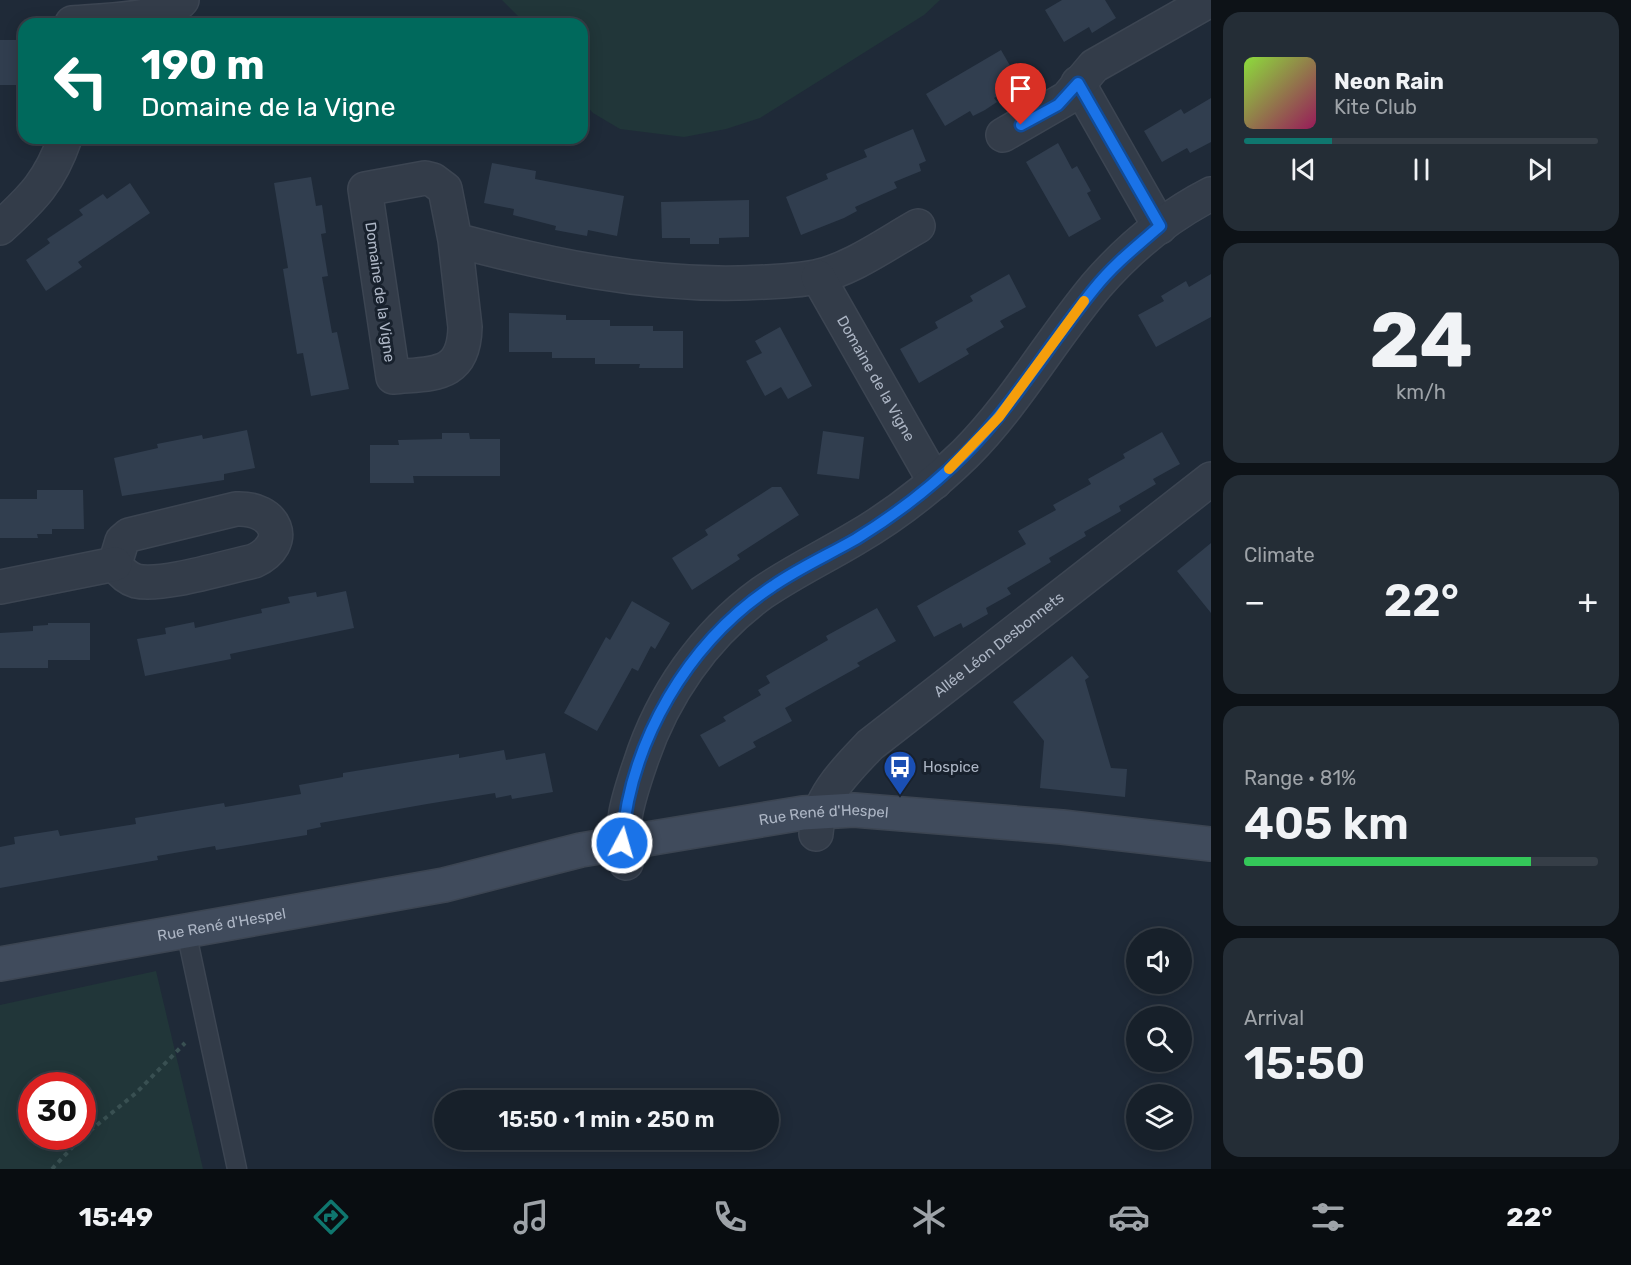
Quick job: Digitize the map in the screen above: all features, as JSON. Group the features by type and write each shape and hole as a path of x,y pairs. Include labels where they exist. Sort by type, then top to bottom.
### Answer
{"main road":[{"name":"Rue René d'Hespel","path":"0,964 444,885 513,881 624,853 818,822 854,810 1062,827 1211,844"},
{"name":"Rue René d'Hespel","path":"818,822 888,830 968,835 1211,865"}],"street":[{"path":"71,16 153,14 168,11 182,0"},
{"path":"1003,135 1058,105 1094,66 1210,0"},
{"path":"1078,83 1160,226"},
{"path":"0,228 41,188 54,169 63,144"},
{"name":"Domaine de la Vigne","path":"425,178 433,180 445,189 455,240 465,327 458,360 442,372 393,377 365,189 425,178"},
{"path":"624,853 627,806 647,740 675,686 699,652 760,595 858,537 935,482 999,417 1095,287 1119,262 1160,226 1211,194"},
{"path":"455,240 560,266 633,278 720,283 818,277 855,261 918,226"},
{"name":"Domaine de la Vigne","path":"818,277 935,482"},
{"name":"Allée Léon Desbonnets","path":"818,822 835,786 870,745 1211,479"},
{"path":"0,587 115,564"}],"lane":[{"path":"186,932 237,1169"}],"path":[{"path":"52,1169 81,1138 136,1093 173,1054 206,1025"}],"green space":[{"path":"502,0 940,0 924,15 760,118 726,129 684,137 620,129 588,108 588,18 520,18"},
{"path":"156,971 203,1169 0,1169 0,1005"}],"building":[{"path":"1062,0 1105,0 1116,18 1092,33 1089,27 1064,42 1045,10"},
{"path":"0,40 18,40 18,85 0,85"},
{"path":"1001,50 1020,83 994,98 997,102 985,110 973,116 970,111 945,126 926,94"},
{"path":"1211,98 1211,142 1190,153 1187,148 1162,162 1144,131 1181,109 1184,114"},
{"path":"913,129 926,161 919,164 921,171 894,182 897,188 855,207 857,211 844,218 801,235 786,197 828,179 826,174 867,157 864,150"},
{"path":"1058,143 1072,169 1077,166 1091,191 1087,193 1101,219 1069,237 1026,162"},
{"path":"492,163 536,171 535,179 624,196 617,236 588,230 587,236 555,230 556,226 513,215 514,209 484,203"},
{"path":"311,177 316,206 322,205 326,233 321,234 328,276 322,277 332,333 337,332 349,389 311,396 303,353 297,354 283,269 288,268 274,183"},
{"path":"130,183 150,213 78,262 82,267 46,291 26,260 50,243 47,239 83,215 79,210 103,194 107,199"},
{"path":"749,200 749,237 719,238 719,244 690,244 690,238 662,238 661,202"},
{"path":"1009,274 1026,307 1000,321 1004,327 966,349 969,354 919,383 900,349 938,328 935,322 973,301 970,296"},
{"path":"1211,274 1211,317 1156,347 1138,315 1164,301 1161,296 1186,281 1189,287"},
{"path":"509,313 566,315 566,320 610,320 610,326 653,326 653,331 683,331 683,368 639,368 640,364 595,364 595,358 552,358 552,352 509,352"},
{"path":"780,327 812,386 788,399 781,387 765,396 746,361 762,353 755,341"},
{"path":"247,430 255,468 224,474 224,480 122,496 114,458 158,448 157,444 202,435 203,439"},
{"path":"823,431 864,437 859,479 817,474"},
{"path":"1162,432 1180,464 1153,479 1156,484 1119,506 1121,511 1084,532 1086,536 1049,558 1051,562 1007,588 1011,594 986,608 988,614 963,628 961,623 934,637 917,606 1026,544 1018,531 1056,510 1053,505 1091,484 1088,479 1125,458 1123,454"},
{"path":"442,433 469,433 470,439 500,439 500,476 413,476 414,483 370,483 370,445 399,445 398,440 442,439"},
{"path":"772,487 781,487 799,515 737,555 740,559 692,590 672,558 708,535 705,530"},
{"path":"37,490 83,490 84,529 52,529 52,534 37,534 38,538 0,538 0,499 37,499"},
{"path":"1211,543 1211,613 1177,571"},
{"path":"346,591 354,628 230,654 231,659 145,676 137,639 166,634 165,628 194,622 195,628 262,613 261,609 290,603 288,597 316,592 317,597"},
{"path":"632,601 670,623 655,649 651,646 638,671 632,668 597,731 564,713 606,637 610,640"},
{"path":"877,608 896,641 857,663 860,666 785,708 792,721 753,742 756,747 719,767 700,735 726,721 723,717 761,695 758,690 770,683 766,676 828,640 826,636"},
{"path":"48,623 90,623 90,660 48,660 48,668 0,668 0,633 33,631 33,626 48,625"},
{"path":"1072,656 1089,677 1085,680 1111,768 1127,769 1125,797 1040,788 1044,741 1013,702"},
{"path":"504,750 506,760 545,753 553,792 512,799 511,795 496,798 495,793 427,804 320,823 321,827 307,830 307,835 216,850 215,846 157,856 158,860 0,888 0,847 15,844 14,837 58,830 60,836 136,824 135,818 224,803 225,807 301,794 299,785 343,777 343,773 459,754 459,758"}],"slow traffic":[{"path":"949,469 999,417 1034,373 1084,301"}],"place":[{"name":"Hospice","path":"900,796"}],"route":[{"path":"622,843 627,806 647,740 675,686 699,652 732,619 775,584 858,537 935,482 953,466 999,417 1034,373 1095,287 1119,262 1160,226 1078,83 1067,98 1058,105 1021,125"}]}
